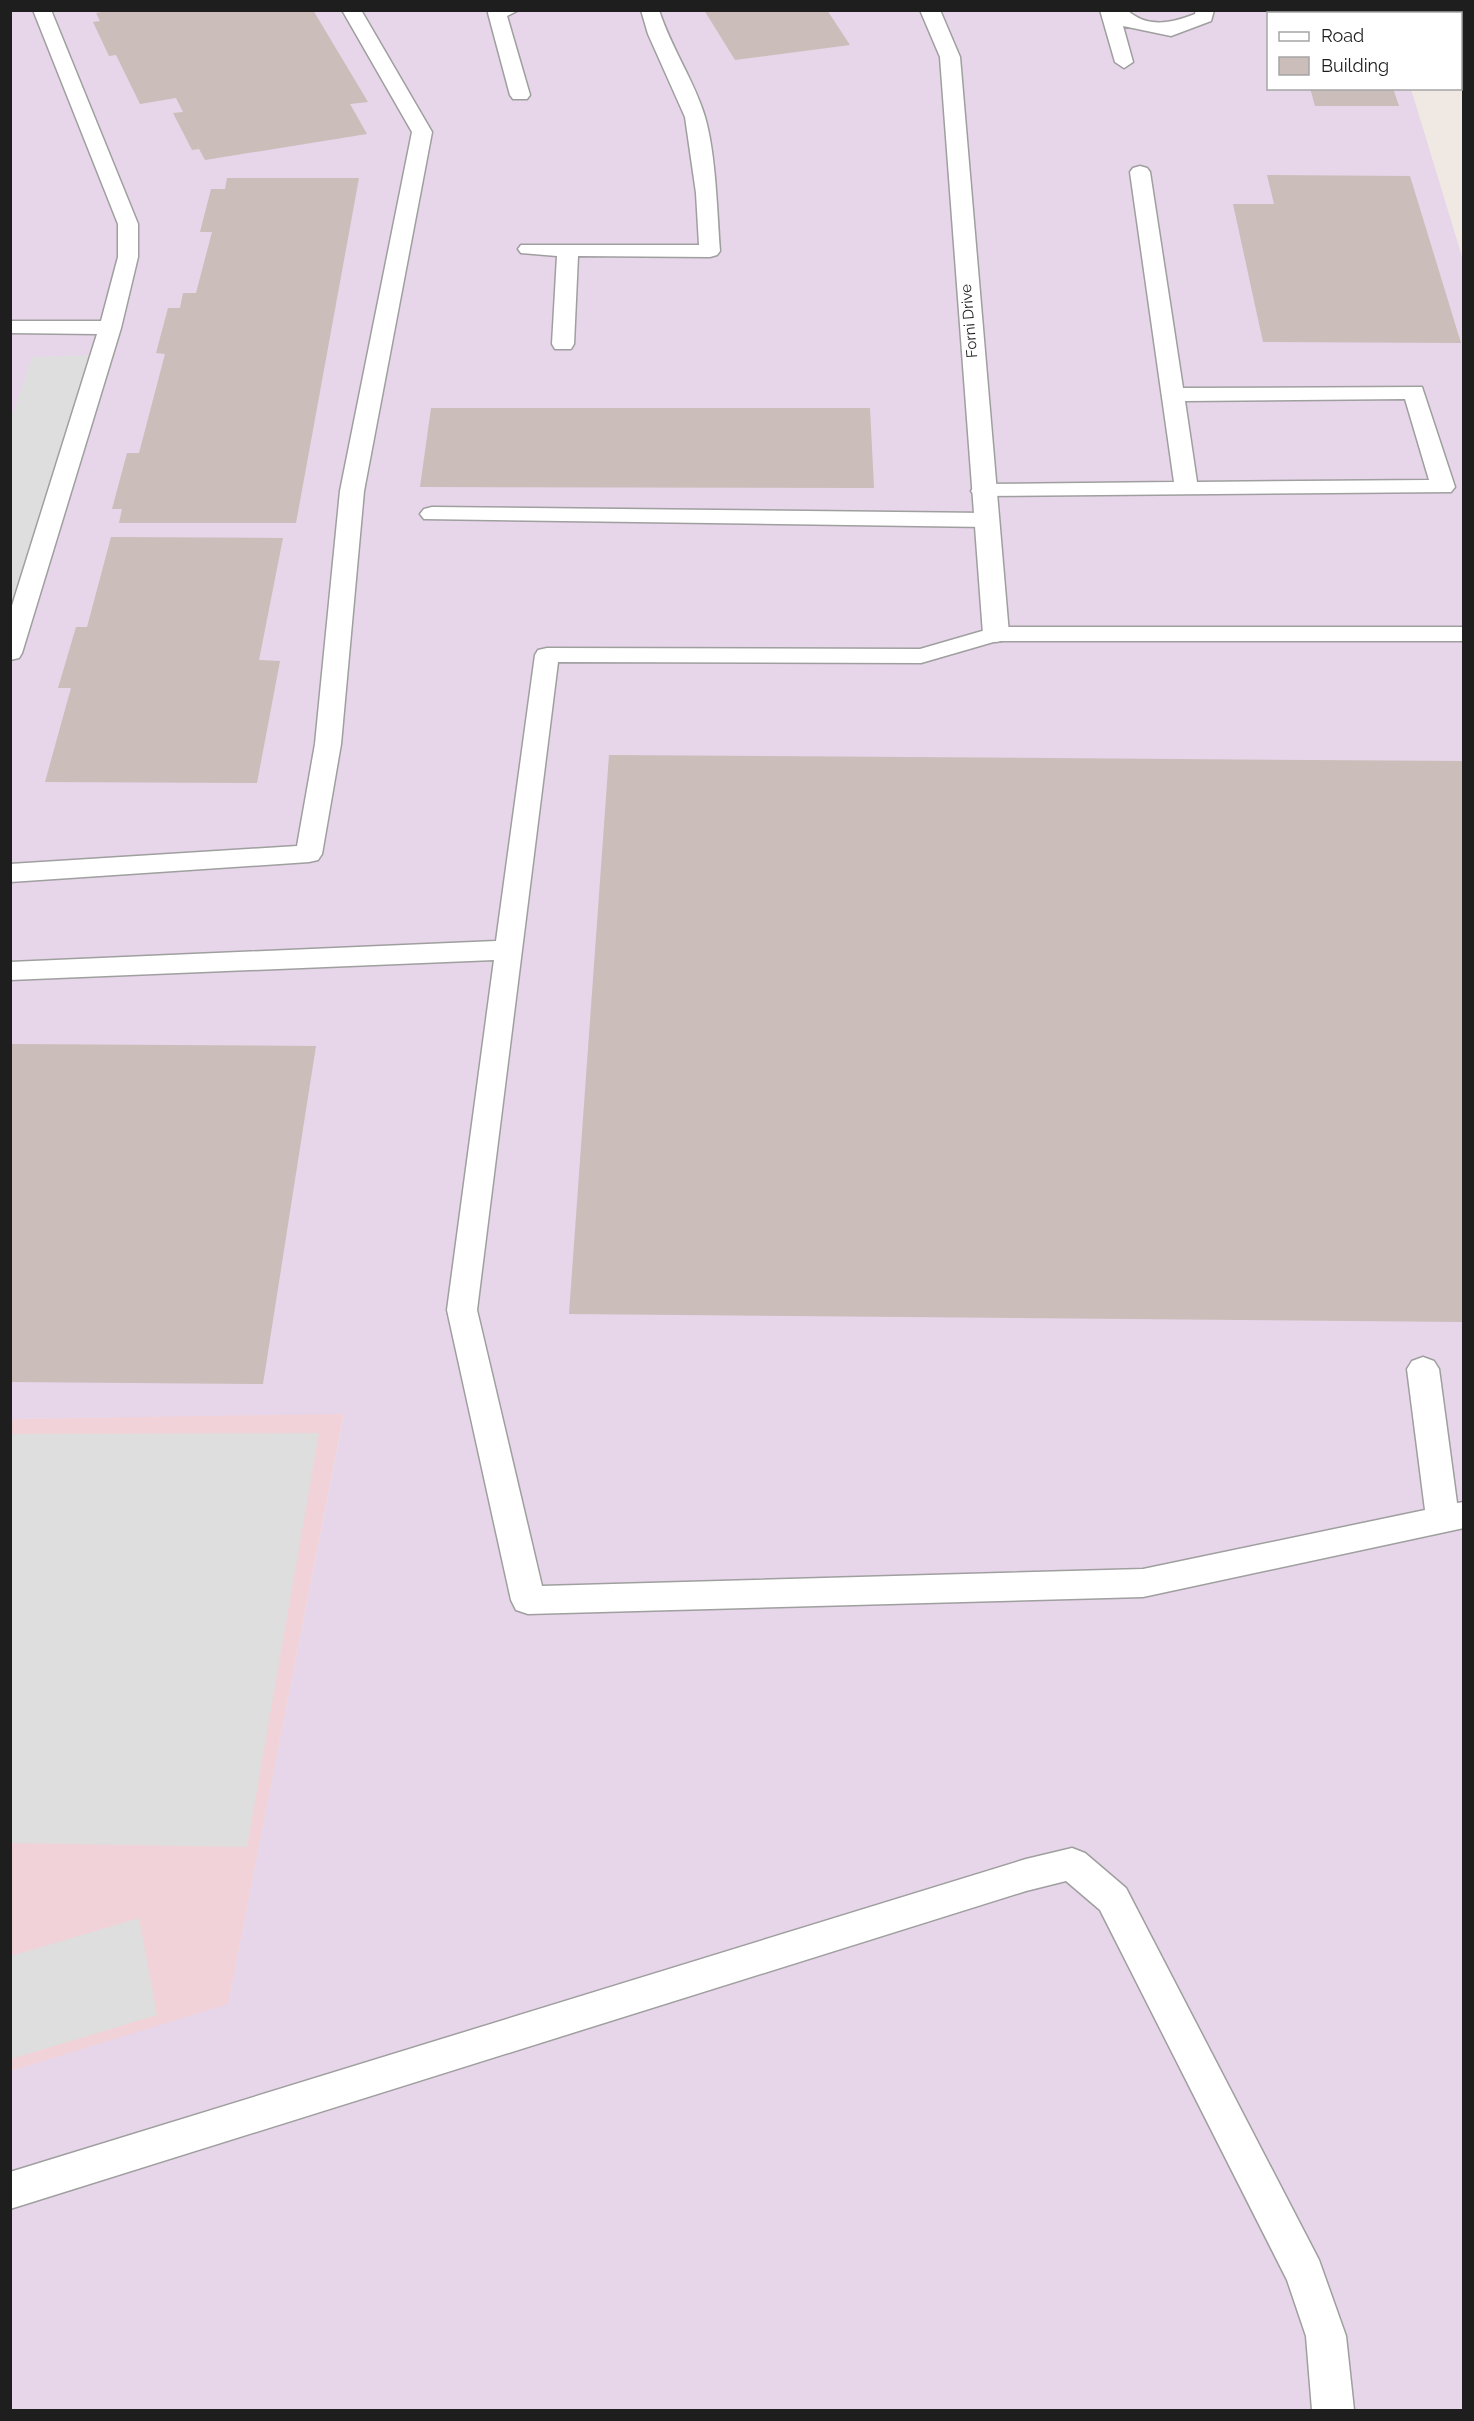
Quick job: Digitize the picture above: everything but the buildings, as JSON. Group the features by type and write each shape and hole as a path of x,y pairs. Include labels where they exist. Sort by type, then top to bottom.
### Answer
{"street":[{"name":"Forni Drive","path":"930,10 950,57 996,634"}],"lane":[{"path":"10,653 110,328 128,257 128,224 42,10"},
{"path":"10,873 309,854 328,744 352,491 422,132 351,10"},
{"path":"510,10 496,13 520,95"},
{"path":"528,249 710,251 706,193 695,117 657,34 650,10"},
{"path":"1109,10 1124,62"},
{"path":"1115,10 1129,22 1171,30 1204,17 1205,10"},
{"path":"1140,172 1186,489"},
{"path":"563,344 568,250"},
{"path":"10,327 110,328"},
{"path":"983,491 1443,487 1414,392 1173,395"},
{"path":"432,514 986,520"},
{"path":"1423,1369 1453,1517 1143,1583 528,1600 462,1310 547,655 921,656 996,634 1464,634"},
{"path":"10,971 509,950"},
{"path":"10,2191 1026,1875 1072,1864 1113,1899 1305,2274 1326,2336 1333,2410"}],"shaded area":[{"path":"11,11 1387,11 1267,12 1267,90 1411,90 1463,260 1463,2410 11,2410 11,2071 228,2004 344,1414 11,1419"},
{"path":"96,355 11,624 11,419 32,357"},
{"path":"344,1413 228,2005 11,2071 10,1419"},
{"path":"319,1433 247,1847 11,1843 11,1434"},
{"path":"139,1918 157,2015 11,2059 11,1956"}]}
